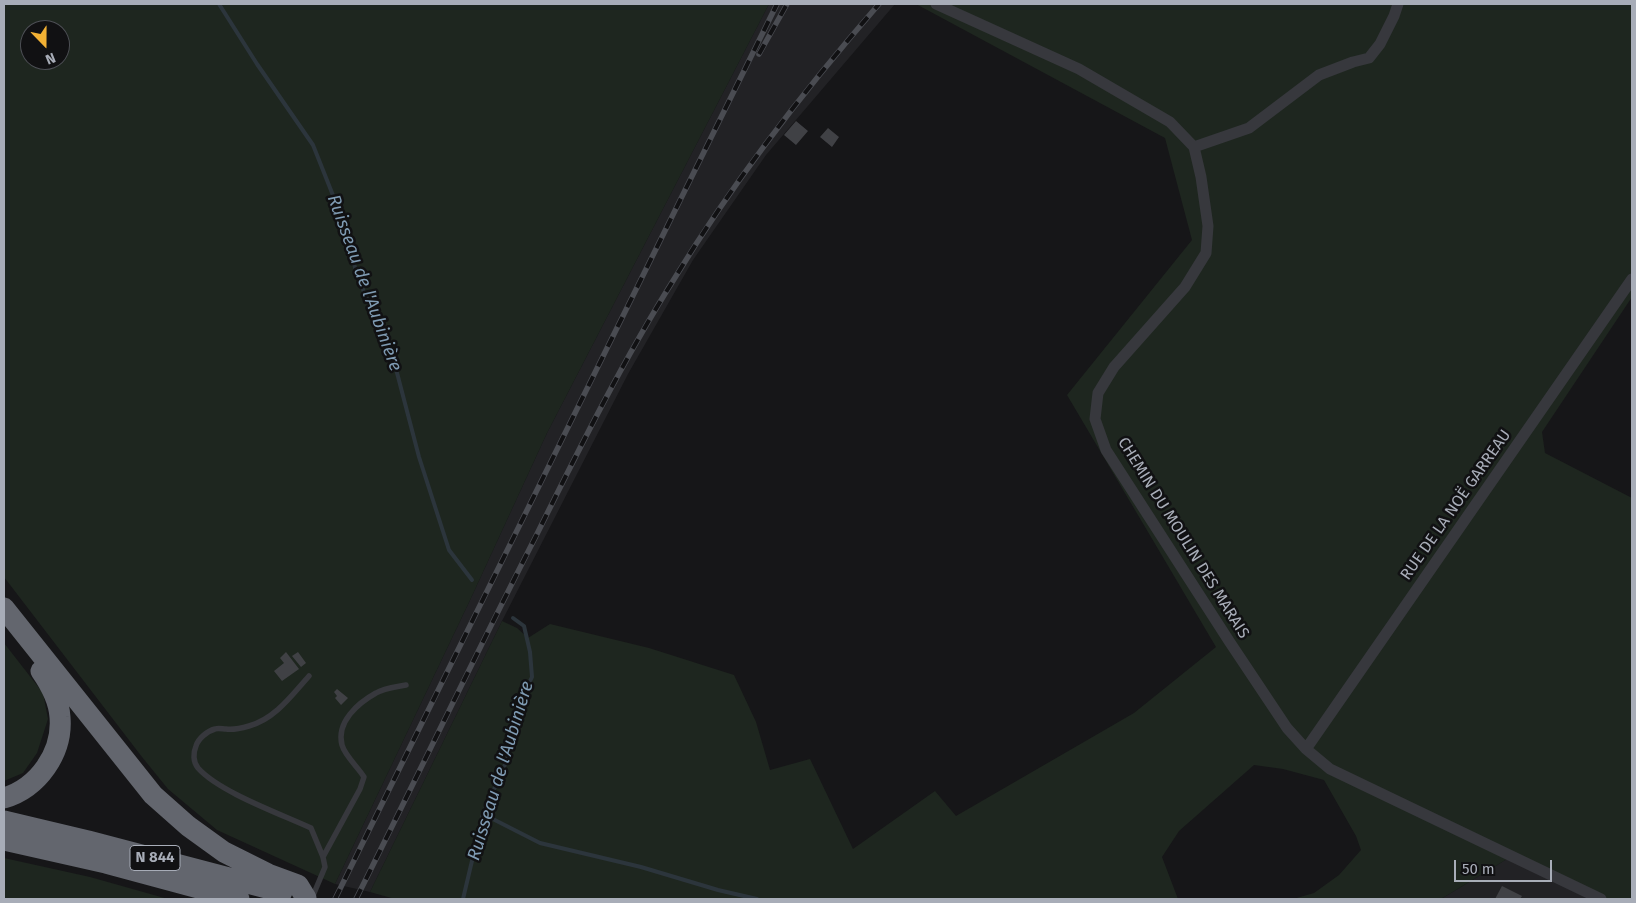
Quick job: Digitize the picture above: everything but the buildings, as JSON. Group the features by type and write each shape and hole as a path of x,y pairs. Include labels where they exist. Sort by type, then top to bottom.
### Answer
{"highway":[{"path":"4,608 153,795 208,842 268,874 298,885 309,899"},
{"path":"4,623 43,673 54,694 60,716 60,733 55,750 47,766 26,788 4,798"},
{"name":"N 844","path":"4,821 309,899"},
{"name":"N 844","path":"4,840 106,863 239,899"}],"street":[{"path":"936,4 1079,69 1170,122 1194,146 1249,128 1319,75 1353,62 1370,58 1380,44 1398,4"},
{"name":"CHEMIN DU MOULIN DES MARAIS","path":"1194,146 1201,177 1208,226 1206,253 1185,287 1114,367 1098,393 1095,419 1106,450 1287,728 1306,749 1330,769 1601,899"},
{"name":"RUE DE LA NOË GARREAU","path":"1306,749 1632,279"}],"lane":[{"path":"309,676 289,700 270,716 250,726 228,730 215,728 204,734 196,744 193,755 196,766 215,782 240,796 311,828 325,867 309,899"},
{"path":"323,857 360,789 364,777 342,747 340,732 347,718 376,692 406,685"}],"shaded area":[{"path":"4,4 769,4 547,433 335,884 217,830 168,789 4,577"},
{"path":"769,4 895,4 766,155 693,260 628,374 502,621 370,892 335,884 547,433"},
{"path":"916,4 1632,4 1632,297 1542,432 1545,453 1632,498 1632,899 1601,899 1512,856 1441,899 1293,899 1314,893 1339,875 1361,850 1356,836 1324,780 1283,769 1254,765 1179,831 1162,857 1178,899 395,899 370,892 502,621 517,628 528,638 550,624 649,648 734,675 756,722 770,770 810,759 853,849 935,791 956,816 1134,713 1216,647 1067,395 1192,240 1165,138"},
{"path":"4,643 43,693 48,719 37,753 23,773 4,781"},
{"path":"1512,856 1601,899 1441,899"},
{"path":"4,858 90,877 168,899 4,899"}],"waterway":[{"name":"Ruisseau de l'Aubinière","path":"219,4 257,64 313,145 342,218 357,275 396,369 419,457 449,550 472,580"},
{"name":"Ruisseau de l'Aubinière","path":"463,899 483,814 507,760 519,704 532,677 530,652 524,626 513,618"},
{"path":"483,814 540,843 641,867 718,890 757,899"}],"railway":[{"path":"335,899 777,4"},
{"path":"759,54 787,4"},
{"path":"356,899 585,438 657,308 699,240 747,170 824,69 879,4"}]}
